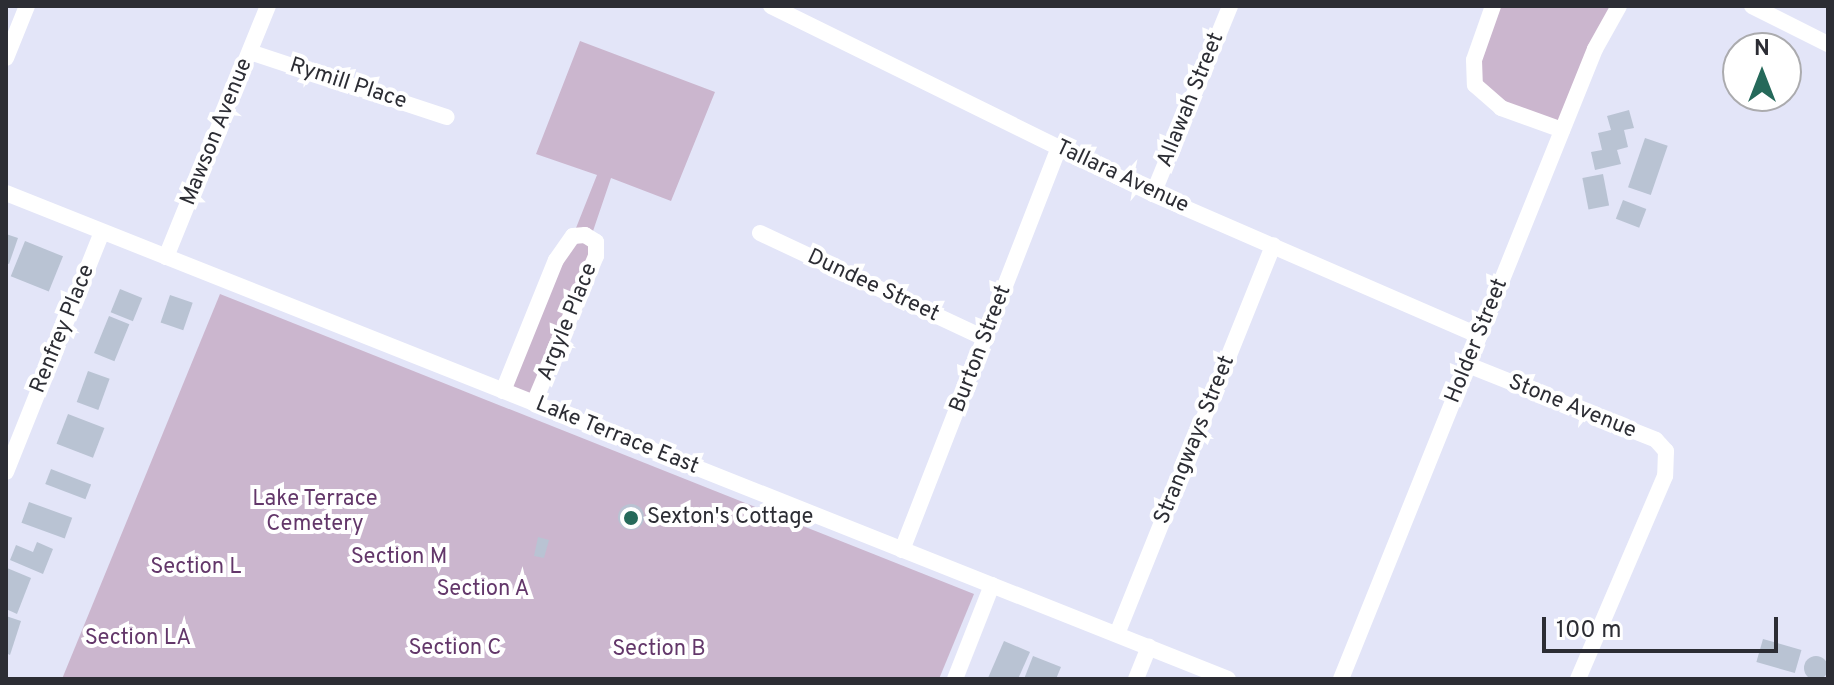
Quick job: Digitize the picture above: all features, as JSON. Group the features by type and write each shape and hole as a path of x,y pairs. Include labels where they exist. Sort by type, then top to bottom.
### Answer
{"street":[{"path":"6,58 27,6"},
{"name":"Mawson Avenue","path":"166,257 268,6"},
{"name":"Tallara Avenue","path":"771,6 1153,194 1479,336"},
{"name":"Allawah Street","path":"1153,194 1230,6"},
{"path":"1493,6 1474,60 1475,85 1501,108 1562,130"},
{"name":"Holder Street","path":"1341,679 1562,130 1619,6"},
{"path":"1752,6 1828,44"},
{"name":"Rymill Place","path":"250,52 447,117"},
{"name":"Burton Street","path":"902,550 1059,148"},
{"name":"Lake Terrace East","path":"6,193 1228,679"},
{"name":"Renfrey Place","path":"6,472 102,232"},
{"name":"Dundee Street","path":"760,233 986,339"},
{"name":"Argyle Place","path":"503,391 556,260 573,236 585,235 596,242 596,256 534,403"},
{"name":"Strangways Street","path":"1117,634 1273,245"},
{"name":"Stone Avenue","path":"1468,365 1656,440 1666,451 1665,476 1578,679"},
{"path":"955,679 992,585"},
{"path":"1136,679 1149,647"}],"green space":[{"path":"1498,6 1610,6 1560,127 1507,108 1482,88 1482,44"},
{"path":"580,41 715,92 671,201 611,178 592,234 576,228 597,175 536,154"},
{"path":"585,239 592,255 532,399 508,390 567,249"},
{"name":"Lake Terrace Cemetery","path":"220,294 974,594 939,679 62,679"}],"building":[{"path":"1629,110 1634,128 1624,130 1628,147 1617,150 1621,164 1595,170 1591,152 1602,150 1598,133 1611,130 1607,116"},
{"path":"1645,138 1668,146 1651,195 1628,187"},
{"path":"1603,174 1609,205 1588,209 1582,178"},
{"path":"1623,200 1646,209 1639,228 1616,219"},
{"path":"6,234 18,238 9,264 6,263"},
{"path":"25,241 63,256 49,292 11,276"},
{"path":"120,289 142,298 133,321 111,312"},
{"path":"170,295 193,303 183,330 161,322"},
{"path":"109,316 129,324 114,361 94,353"},
{"path":"88,371 110,379 98,410 77,402"},
{"path":"68,414 104,428 93,458 57,444"},
{"path":"51,469 91,484 85,499 45,484"},
{"path":"29,502 72,518 65,538 21,523"},
{"name":"Sexton's Cottage","path":"631,504 640,508 644,517 640,526 631,530 622,526 618,517 622,508"},
{"path":"538,537 549,540 544,558 534,556"},
{"path":"37,542 53,549 43,574 10,560 16,545 33,552"},
{"path":"7,568 31,578 17,614 6,609"},
{"path":"6,616 21,621 10,655 6,653"},
{"path":"1763,639 1801,650 1795,673 1756,662"},
{"path":"1004,641 1030,652 1018,679 988,678"},
{"path":"1033,656 1061,667 1056,679 1024,679"},
{"path":"1816,656 1825,659 1828,668 1825,677 1816,680 1807,677 1804,668 1807,659"}],"place":[{"name":"Sexton's Cottage","path":"631,518"}],"park label":[{"name":"Section M","path":"399,558"},
{"name":"Section L","path":"196,568"},
{"name":"Section A","path":"483,590"},
{"name":"Section LA","path":"138,639"},
{"name":"Section C","path":"455,649"},
{"name":"Section B","path":"659,650"}]}
